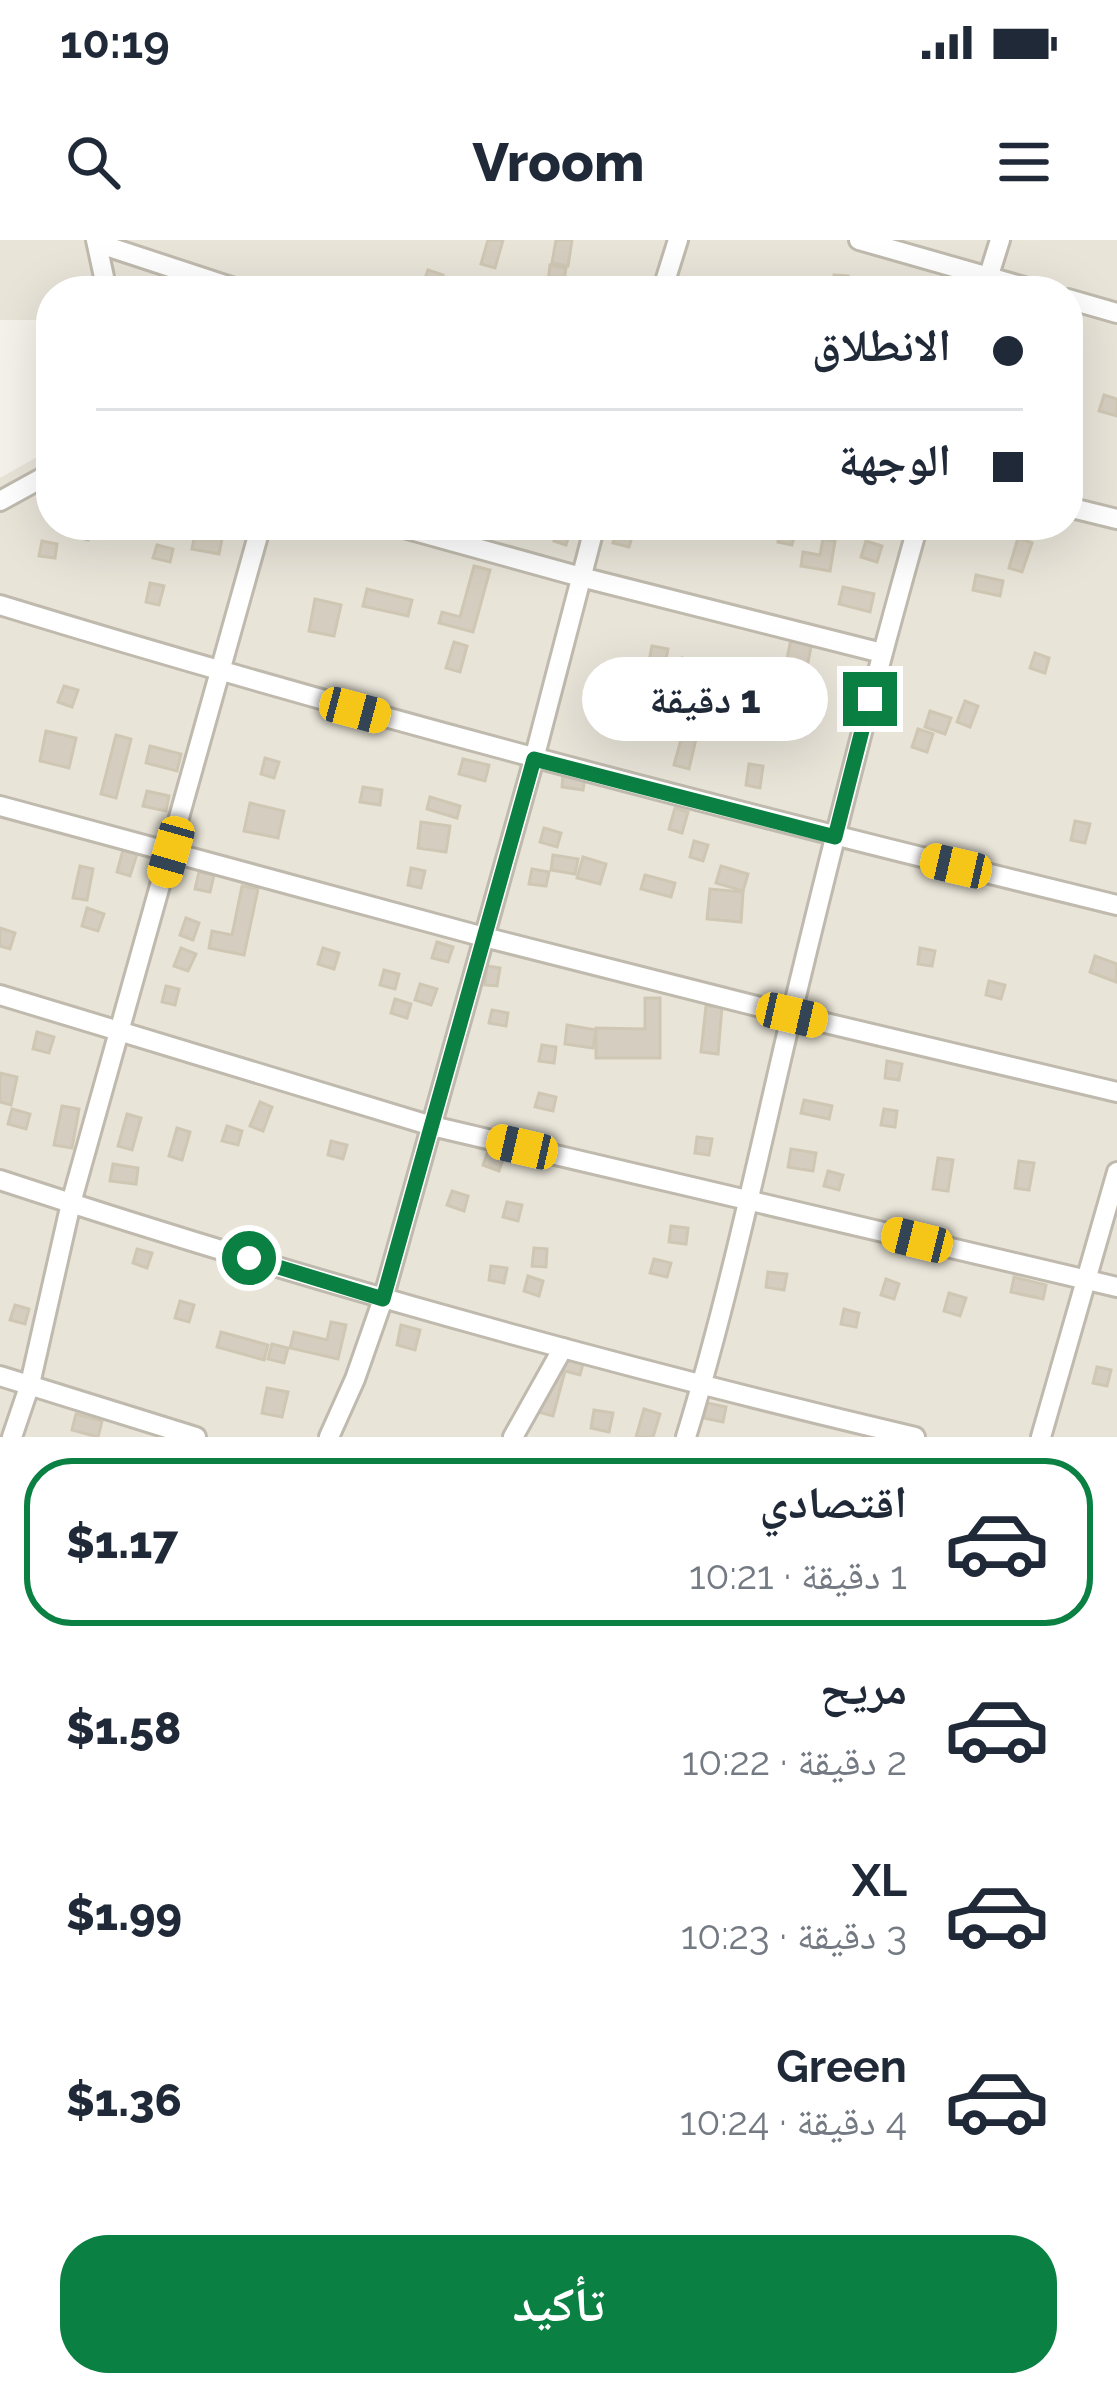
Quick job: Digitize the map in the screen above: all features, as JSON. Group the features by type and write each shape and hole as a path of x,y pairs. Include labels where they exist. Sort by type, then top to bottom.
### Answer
{"street":[{"path":"667,276 678,240"},
{"path":"859,240 963,276"},
{"path":"989,276 1000,240"},
{"path":"96,241 104,276"},
{"path":"96,241 199,276"},
{"path":"1083,303 1117,313"},
{"path":"0,500 36,481"},
{"path":"1083,511 1117,519"},
{"path":"12,1437 31,1384 71,1203 257,540"},
{"path":"447,540 882,652"},
{"path":"329,1437 383,1299 591,540"},
{"path":"686,1437 914,540"},
{"path":"0,604 220,673 534,759 1117,905"},
{"path":"0,806 484,938 1117,1092"},
{"path":"0,995 432,1126 1117,1287"},
{"path":"1041,1437 1117,1172"},
{"path":"0,1180 383,1299 701,1386 915,1437"},
{"path":"513,1437 563,1348"},
{"path":"0,1376 196,1437"}],"shaded area":[{"path":"0,240 1117,240 1117,1437 0,1437 0,478 36,458 36,540 1083,540 1083,276 36,276 36,320 0,320"}],"building":[{"path":"488,240 503,240 495,268 481,264"},
{"path":"556,240 572,240 568,266 552,263"},
{"path":"550,265 566,268 565,276 549,276"},
{"path":"1104,395 1117,399 1117,416 1099,411"},
{"path":"194,540 222,540 219,554 192,549"},
{"path":"823,540 835,541 830,571 801,566 803,552 820,555"},
{"path":"1017,540 1032,543 1022,572 1009,568"},
{"path":"42,541 57,544 55,558 39,556"},
{"path":"866,541 882,546 877,562 861,557"},
{"path":"157,545 173,549 170,562 153,558"},
{"path":"474,566 490,570 473,632 439,623 442,612 460,617"},
{"path":"976,575 1003,581 1000,596 973,590"},
{"path":"150,583 164,586 159,605 146,602"},
{"path":"843,587 874,594 870,612 839,604"},
{"path":"367,589 412,600 408,616 363,606"},
{"path":"315,599 341,605 334,636 309,631"},
{"path":"791,639 812,642 804,682 783,679"},
{"path":"454,642 467,646 460,672 446,668"},
{"path":"652,646 668,649 664,669 648,666"},
{"path":"1035,653 1049,658 1045,673 1030,668"},
{"path":"682,658 715,666 708,697 674,690"},
{"path":"634,662 648,666 643,682 629,679"},
{"path":"718,679 745,687 741,703 713,695"},
{"path":"603,684 640,689 635,721 599,716"},
{"path":"64,686 78,690 72,707 58,702"},
{"path":"965,701 978,706 970,727 957,722"},
{"path":"930,711 951,718 945,734 925,727"},
{"path":"918,729 933,734 927,752 912,747"},
{"path":"46,731 76,738 69,768 40,761"},
{"path":"116,735 131,739 116,798 101,794"},
{"path":"682,736 696,739 689,769 674,765"},
{"path":"150,746 181,754 177,771 146,763"},
{"path":"265,758 279,762 274,778 261,774"},
{"path":"463,759 489,765 485,781 459,774"},
{"path":"749,764 763,766 760,788 746,785"},
{"path":"563,775 585,778 583,790 562,787"},
{"path":"363,787 382,790 380,805 360,802"},
{"path":"147,791 169,796 166,811 143,806"},
{"path":"430,797 460,806 457,818 427,809"},
{"path":"250,803 284,811 278,838 244,831"},
{"path":"675,808 688,812 682,833 669,829"},
{"path":"1075,821 1090,824 1085,843 1071,840"},
{"path":"421,822 450,826 446,852 418,848"},
{"path":"544,828 561,833 557,847 540,842"},
{"path":"694,841 708,845 703,861 690,857"},
{"path":"123,850 137,854 130,876 117,872"},
{"path":"553,855 578,859 575,874 551,870"},
{"path":"583,857 606,864 600,884 577,878"},
{"path":"80,866 93,869 87,900 73,898"},
{"path":"721,866 748,874 743,891 716,883"},
{"path":"411,868 425,871 421,888 408,885"},
{"path":"532,869 549,872 546,886 529,884"},
{"path":"199,872 214,875 210,892 195,889"},
{"path":"645,875 675,883 671,897 641,889"},
{"path":"242,886 258,889 244,955 209,948 212,931 232,935"},
{"path":"710,889 743,892 741,922 707,919"},
{"path":"87,908 104,914 98,931 82,926"},
{"path":"186,918 199,923 193,940 180,935"},
{"path":"0,928 15,933 10,949 0,946"},
{"path":"437,942 453,947 448,962 432,958"},
{"path":"181,948 196,954 188,971 174,966"},
{"path":"323,948 339,953 334,969 318,964"},
{"path":"920,948 935,951 932,966 918,964"},
{"path":"1095,956 1117,964 1116,982 1090,972"},
{"path":"487,966 500,968 497,986 485,985"},
{"path":"384,970 399,974 395,989 380,985"},
{"path":"989,981 1005,985 1001,999 986,995"},
{"path":"420,984 437,989 431,1005 415,1000"},
{"path":"166,986 179,989 175,1005 162,1002"},
{"path":"645,998 660,998 660,1058 596,1058 596,1028 645,1029"},
{"path":"395,999 411,1004 407,1018 391,1013"},
{"path":"706,1006 722,1007 718,1054 701,1052"},
{"path":"492,1010 508,1013 506,1026 489,1023"},
{"path":"567,1025 596,1030 593,1048 565,1044"},
{"path":"37,1032 54,1037 49,1053 33,1049"},
{"path":"542,1045 556,1047 554,1063 539,1061"},
{"path":"887,1061 902,1064 899,1080 885,1078"},
{"path":"0,1073 17,1077 11,1105 0,1102"},
{"path":"539,1093 556,1097 553,1111 535,1107"},
{"path":"804,1100 832,1106 829,1119 801,1113"},
{"path":"260,1102 272,1107 263,1131 250,1126"},
{"path":"62,1106 79,1109 72,1148 54,1145"},
{"path":"12,1109 30,1114 26,1129 8,1124"},
{"path":"884,1109 897,1111 895,1127 881,1125"},
{"path":"127,1114 141,1118 132,1150 118,1146"},
{"path":"227,1126 242,1131 238,1145 222,1141"},
{"path":"177,1128 190,1132 182,1160 169,1156"},
{"path":"697,1137 712,1139 709,1155 695,1153"},
{"path":"331,1141 347,1145 343,1159 328,1155"},
{"path":"489,1148 505,1154 499,1171 483,1165"},
{"path":"791,1149 816,1153 813,1171 788,1167"},
{"path":"938,1158 953,1160 948,1191 933,1189"},
{"path":"1019,1161 1034,1163 1029,1190 1015,1188"},
{"path":"113,1164 138,1168 136,1184 110,1181"},
{"path":"828,1171 843,1175 839,1190 824,1186"},
{"path":"452,1191 468,1196 464,1211 447,1205"},
{"path":"507,1202 522,1205 518,1221 503,1217"},
{"path":"671,1226 688,1228 686,1244 669,1242"},
{"path":"534,1248 547,1249 546,1267 532,1266"},
{"path":"137,1249 152,1253 147,1268 133,1263"},
{"path":"654,1259 671,1263 667,1277 650,1273"},
{"path":"491,1266 507,1268 504,1283 489,1280"},
{"path":"768,1272 787,1274 784,1290 766,1287"},
{"path":"528,1276 543,1281 539,1296 524,1291"},
{"path":"1014,1277 1046,1285 1043,1299 1011,1292"},
{"path":"886,1279 899,1284 894,1299 881,1295"},
{"path":"949,1293 966,1298 960,1316 944,1311"},
{"path":"180,1301 194,1305 189,1322 175,1318"},
{"path":"15,1305 29,1309 25,1324 10,1320"},
{"path":"844,1309 859,1313 856,1327 841,1324"},
{"path":"331,1322 346,1325 338,1359 290,1348 294,1332 327,1340"},
{"path":"401,1325 420,1330 415,1350 397,1345"},
{"path":"221,1332 268,1345 264,1360 217,1347"},
{"path":"272,1344 288,1348 284,1363 268,1359"},
{"path":"555,1352 584,1360 580,1375 565,1371 553,1416 538,1412"},
{"path":"1097,1367 1111,1370 1107,1386 1093,1383"},
{"path":"267,1388 288,1392 282,1417 262,1413"},
{"path":"707,1403 726,1407 723,1422 704,1418"},
{"path":"644,1409 660,1414 653,1437 636,1437"},
{"path":"594,1410 613,1413 609,1432 591,1428"},
{"path":"76,1414 102,1421 98,1437 72,1430"}],"route":[{"path":"249,1258 383,1299 534,759 835,837 870,699"}]}
